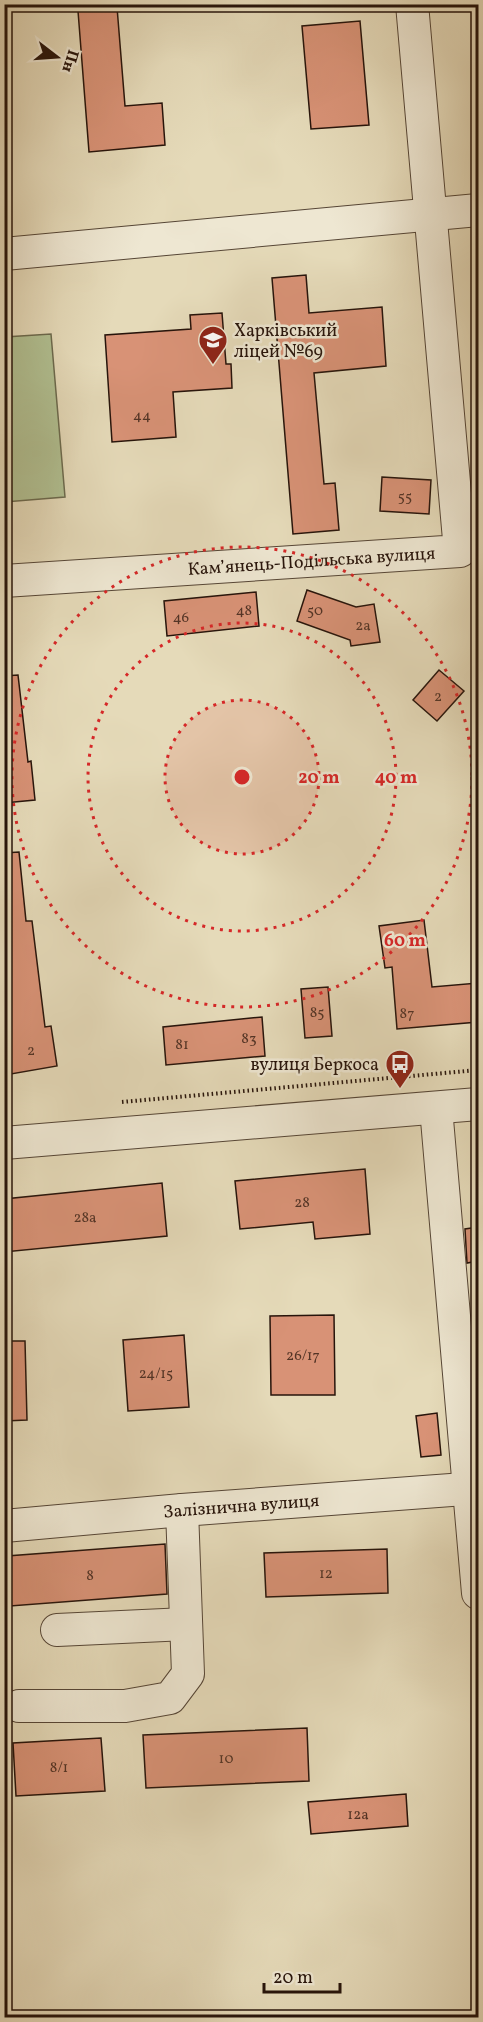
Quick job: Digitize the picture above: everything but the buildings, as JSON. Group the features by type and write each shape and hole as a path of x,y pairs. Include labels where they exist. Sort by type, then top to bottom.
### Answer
{"street":[{"name":"Кам’янець-Подільська вулиця","path":"4,581 469,561 412,4"},
{"path":"4,254 478,210"},
{"path":"4,1143 478,1104"},
{"path":"436,1107 474,1488 478,1593"},
{"name":"Залізнична вулиця","path":"4,1526 474,1488"},
{"path":"19,1706 125,1706 170,1698 188,1674 182,1510"},
{"path":"57,1630 186,1624"}],"path":[{"path":"111,1103 478,1070"}],"green space":[{"path":"51,334 65,497 5,502 5,337"}],"place":[{"name":"Харківський ліцей №69","path":"213,366"},
{"name":"вулиця Беркоса","path":"400,1090"}]}
